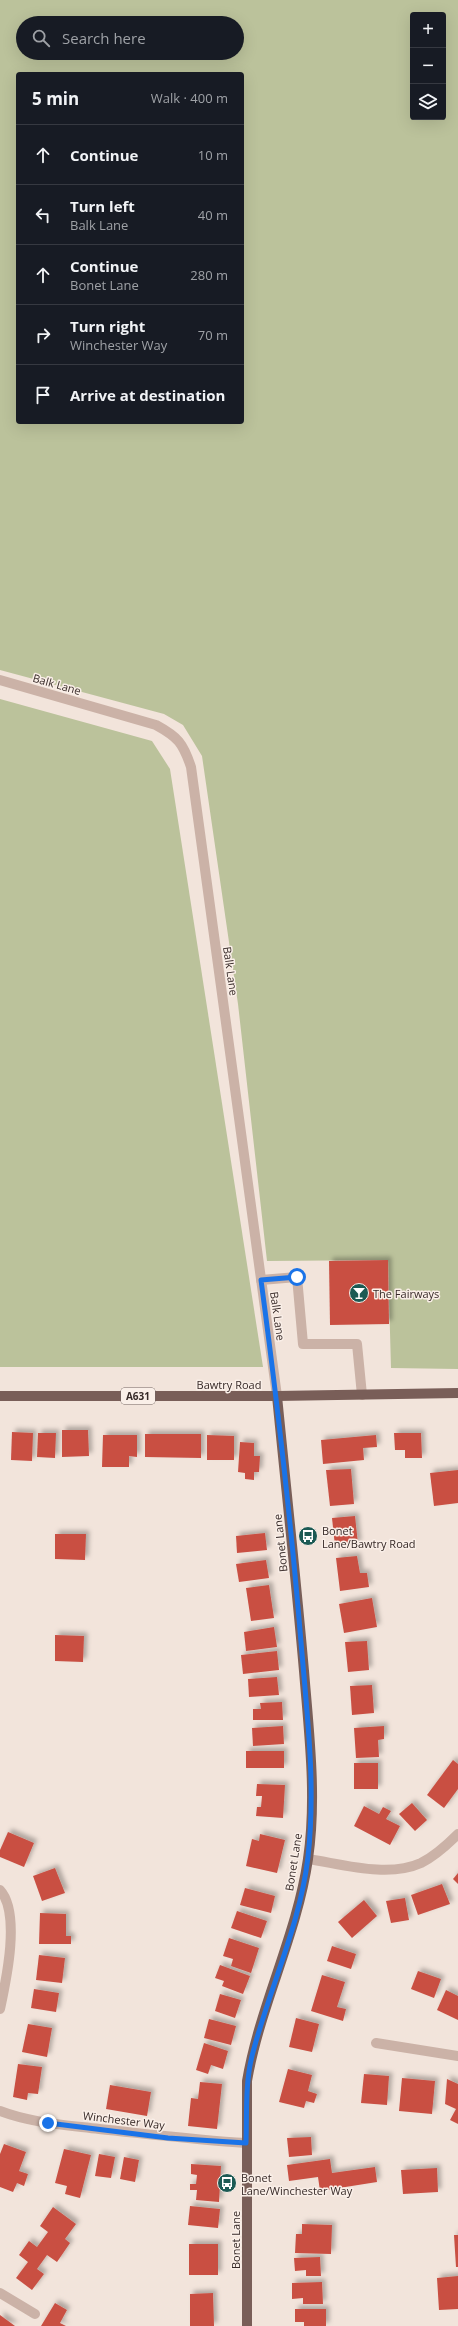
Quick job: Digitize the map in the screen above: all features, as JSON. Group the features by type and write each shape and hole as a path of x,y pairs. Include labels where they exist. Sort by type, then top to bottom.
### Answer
{"main road":[{"name":"Bawtry Road","path":"0,1396 277,1396 458,1393"},
{"name":"Bonet Lane","path":"247,2326 247,2081 252,2056 296,1916 308,1859 312,1780 309,1732 277,1396"}],"street":[{"name":"Balk Lane","path":"0,680 156,725 172,734 184,746 190,767 277,1396"},
{"path":"261,1280 297,1277 303,1344 357,1344 362,1395"},
{"path":"308,1859 373,1869 400,1869 421,1863 441,1850 458,1834"},
{"path":"0,1890 6,1900 10,1920 8,1967 0,2009"},
{"path":"376,2043 458,2056"},
{"name":"Winchester Way","path":"0,2110 13,2116 48,2123 168,2138 246,2143"},
{"path":"0,2293 35,2314"}],"green space":[{"path":"0,0 458,0 458,1369 391,1368 388,1260 267,1261 238,1004 202,756 183,725 164,714 0,670"},
{"path":"0,699 152,741 170,769 263,1367 0,1367"}],"building":[{"name":"The Fairways","path":"388,1260 389,1324 330,1325 329,1261"},
{"path":"62,1430 88,1430 89,1456 62,1457"},
{"path":"12,1432 33,1433 32,1461 11,1460"},
{"path":"38,1433 56,1433 55,1458 37,1457"},
{"path":"394,1433 421,1433 422,1458 405,1458 405,1450 395,1450"},
{"path":"145,1434 201,1434 201,1458 145,1457"},
{"path":"103,1435 137,1435 137,1457 129,1456 129,1467 102,1467"},
{"path":"207,1435 234,1436 234,1460 207,1460"},
{"path":"376,1435 377,1447 363,1448 364,1460 323,1464 321,1440"},
{"path":"240,1442 254,1443 254,1456 260,1456 259,1472 254,1472 254,1480 245,1479 245,1473 238,1472"},
{"path":"351,1469 354,1504 330,1506 326,1470"},
{"path":"458,1470 458,1503 434,1506 430,1473"},
{"path":"355,1516 358,1544 335,1546 332,1518"},
{"path":"265,1533 267,1550 237,1553 236,1536"},
{"path":"55,1534 86,1534 85,1560 55,1559"},
{"path":"357,1556 360,1573 367,1573 369,1587 340,1591 336,1558"},
{"path":"266,1560 269,1578 239,1582 236,1564"},
{"path":"269,1585 274,1618 251,1621 246,1588"},
{"path":"372,1598 377,1627 344,1633 339,1604"},
{"path":"274,1627 277,1647 246,1651 244,1632"},
{"path":"55,1635 84,1636 83,1662 55,1661"},
{"path":"367,1641 369,1670 348,1672 345,1642"},
{"path":"277,1651 279,1670 243,1674 241,1655"},
{"path":"277,1677 279,1695 249,1697 248,1679"},
{"path":"372,1685 374,1713 352,1715 350,1686"},
{"path":"282,1702 283,1720 253,1720 253,1709 261,1709 260,1703"},
{"path":"283,1726 284,1744 253,1746 252,1728"},
{"path":"384,1726 384,1739 378,1740 379,1757 356,1758 354,1728"},
{"path":"246,1751 284,1751 284,1768 246,1768"},
{"path":"453,1760 458,1764 458,1789 444,1808 427,1795"},
{"path":"354,1763 378,1763 378,1789 354,1789"},
{"path":"257,1784 285,1785 283,1818 256,1816 257,1807 261,1807 262,1796 256,1796"},
{"path":"412,1803 427,1820 415,1831 399,1814"},
{"path":"364,1806 379,1814 383,1807 391,1811 386,1819 400,1826 390,1845 354,1826"},
{"path":"8,1832 34,1843 24,1867 0,1857 0,1850"},
{"path":"260,1834 285,1840 277,1873 246,1866 252,1839 259,1841"},
{"path":"55,1868 65,1893 42,1901 33,1876"},
{"path":"458,1873 458,1884 453,1879"},
{"path":"442,1884 450,1904 418,1915 411,1895"},
{"path":"245,1888 275,1896 271,1913 240,1905"},
{"path":"405,1898 409,1920 391,1923 386,1901"},
{"path":"364,1900 377,1916 352,1938 338,1922"},
{"path":"237,1911 267,1921 261,1938 231,1928"},
{"path":"40,1913 66,1914 66,1936 71,1936 71,1944 39,1944"},
{"path":"229,1938 259,1948 251,1973 231,1966 233,1959 223,1956"},
{"path":"332,1946 356,1954 351,1969 327,1961"},
{"path":"39,1955 65,1958 62,1983 36,1980"},
{"path":"220,1965 250,1976 243,1994 222,1986 224,1981 215,1978"},
{"path":"418,1971 441,1979 434,1998 411,1989"},
{"path":"322,1975 345,1982 337,2007 346,2009 343,2021 311,2011"},
{"path":"34,1989 59,1993 56,2012 31,2008"},
{"path":"446,1990 458,1996 458,2020 437,2010"},
{"path":"220,1994 241,2000 235,2018 215,2011"},
{"path":"296,2018 319,2024 312,2052 289,2047"},
{"path":"209,2019 236,2026 231,2045 204,2038"},
{"path":"28,2024 52,2028 47,2057 22,2052"},
{"path":"204,2043 228,2051 223,2069 211,2065 208,2074 196,2070"},
{"path":"18,2064 42,2067 38,2094 28,2093 27,2100 13,2097"},
{"path":"288,2069 312,2075 308,2091 317,2094 314,2103 306,2101 304,2108 279,2102"},
{"path":"364,2074 389,2076 387,2105 361,2103"},
{"path":"402,2078 435,2081 432,2114 399,2111"},
{"path":"447,2079 458,2084 458,2124 450,2120 456,2109 445,2104"},
{"path":"200,2082 222,2084 217,2129 188,2126 191,2098 198,2099"},
{"path":"110,2085 151,2092 147,2116 106,2109"},
{"path":"311,2137 312,2155 289,2157 287,2138"},
{"path":"4,2144 26,2152 19,2171 28,2174 24,2186 17,2183 13,2192 0,2187 0,2154"},
{"path":"64,2149 91,2155 80,2198 65,2194 67,2186 55,2183"},
{"path":"99,2154 115,2157 111,2178 95,2176"},
{"path":"124,2157 139,2160 135,2182 120,2179"},
{"path":"330,2159 332,2173 375,2167 377,2182 320,2191 318,2177 289,2181 287,2165"},
{"path":"191,2164 221,2166 219,2202 196,2200 197,2190 190,2190 190,2184 196,2184 197,2175 191,2174"},
{"path":"437,2168 438,2192 403,2194 401,2170"},
{"path":"190,2206 220,2209 218,2228 188,2225"},
{"path":"53,2207 76,2224 65,2239 70,2243 57,2262 47,2255 37,2269 44,2274 32,2290 16,2278 28,2262 19,2255 29,2241 37,2247 48,2232 40,2226"},
{"path":"302,2224 332,2225 331,2254 295,2253 296,2234 302,2234"},
{"path":"454,2235 458,2235 458,2267 456,2267"},
{"path":"189,2244 218,2244 218,2275 189,2275"},
{"path":"320,2257 321,2276 306,2276 306,2270 295,2271 294,2258"},
{"path":"458,2276 458,2309 439,2310 437,2278"},
{"path":"322,2282 323,2304 303,2304 303,2298 292,2299 292,2283"},
{"path":"213,2293 214,2326 190,2326 190,2294"},
{"path":"55,2303 67,2310 60,2323 66,2326 41,2326"},
{"path":"295,2309 326,2309 326,2326 304,2326 304,2322 295,2322"},
{"path":"0,2315 15,2326 0,2326"}],"place":[{"name":"The Fairways","path":"359,1293"},
{"name":"Bonet Lane/Bawtry Road","path":"308,1536"},
{"name":"Bonet Lane/Winchester Way","path":"227,2183"}],"route":[{"path":"48,2123 168,2138 246,2143 247,2081 252,2056 296,1916 308,1859 311,1818 312,1780 299,1613 277,1396 261,1280 297,1277"}]}
